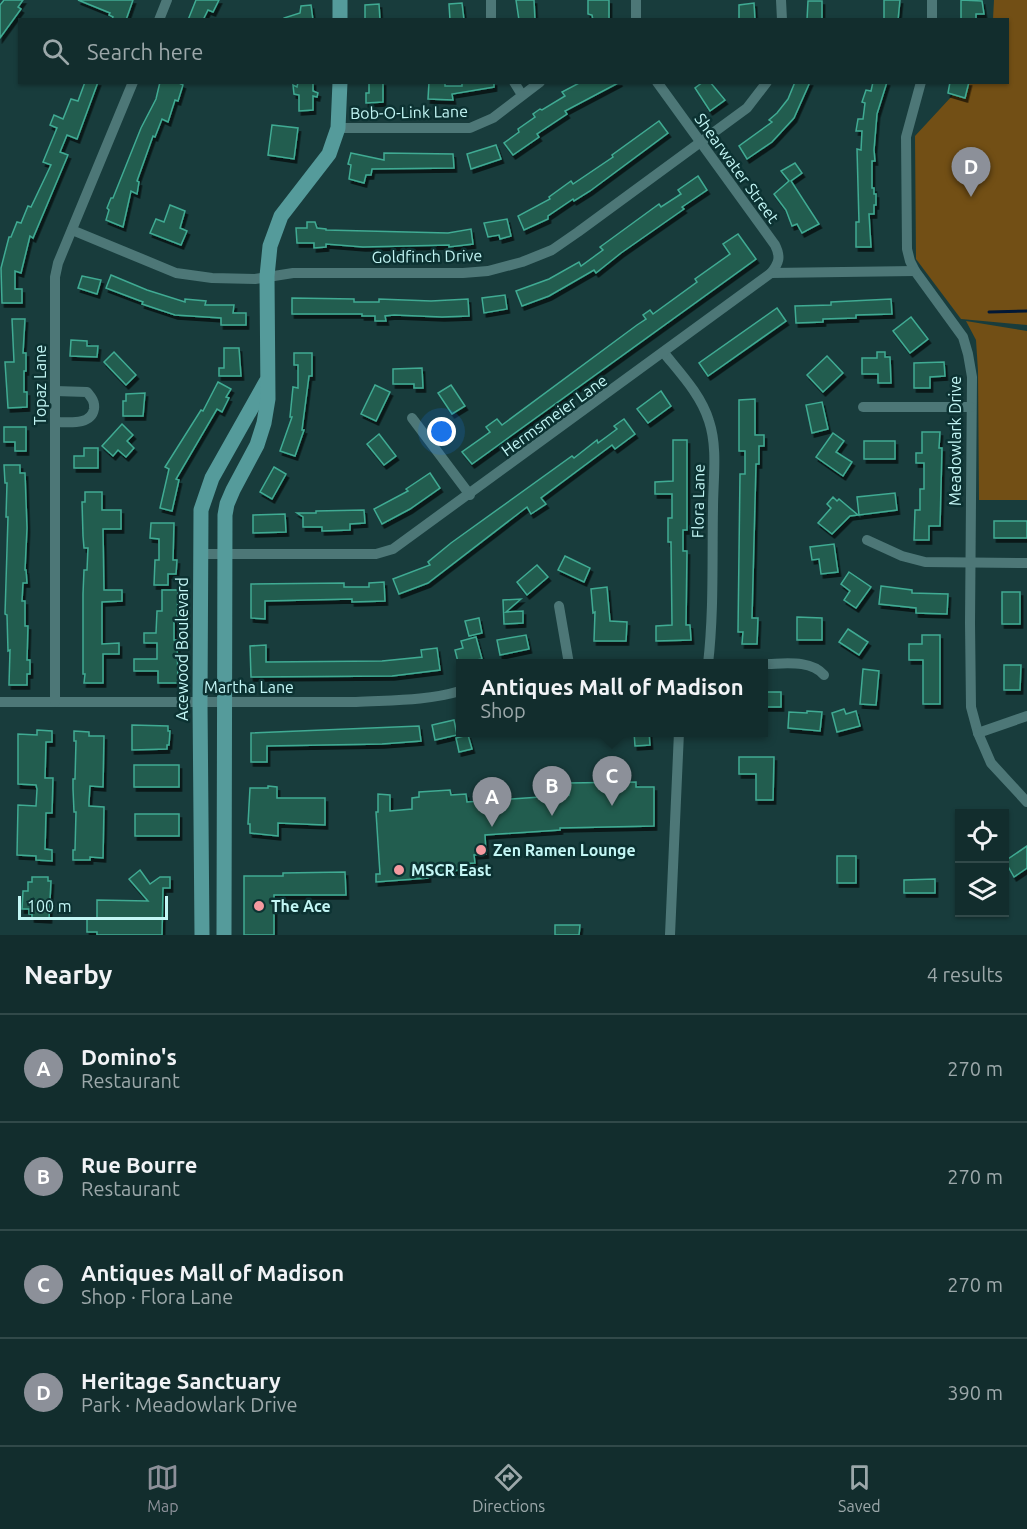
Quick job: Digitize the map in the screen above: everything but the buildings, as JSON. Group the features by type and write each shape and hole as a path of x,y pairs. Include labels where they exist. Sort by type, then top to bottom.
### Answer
{"street":[{"path":"160,18 167,0"},
{"path":"340,0 340,18"},
{"path":"491,0 491,18"},
{"path":"636,0 636,18"},
{"path":"781,0 782,18"},
{"path":"932,0 932,18"},
{"name":"Topaz Lane","path":"55,702 55,277 58,263 132,84"},
{"path":"224,935 224,554 227,504 257,445 268,399 267,276 270,246 281,216 329,154 338,128 340,84"},
{"path":"515,84 522,95"},
{"name":"Bob-O-Link Lane","path":"338,128 470,128 486,122 537,84"},
{"name":"Shearwater Street","path":"658,84 775,245 779,258 771,273"},
{"name":"Goldfinch Drive","path":"72,230 176,273 212,278 255,279 293,273 488,271 522,262 561,244 747,108 765,84"},
{"name":"Meadowlark Drive","path":"920,84 906,137 907,249 915,271 963,337 972,377 971,702 978,733 991,763 1027,802"},
{"path":"771,273 915,271"},
{"name":"Hermsmeier Lane","path":"200,554 376,554 393,549 771,273"},
{"name":"Flora Lane","path":"664,353 702,403 711,429 714,461 708,659"},
{"name":"Acewood Boulevard","path":"202,935 201,510 208,486 268,380"},
{"path":"55,392 87,393 93,399 95,406 92,414 86,420 55,422"},
{"path":"863,407 971,407"},
{"path":"412,418 470,495"},
{"path":"867,540 916,560 1027,563"},
{"path":"559,606 568,659"},
{"path":"768,664 806,665 818,669 824,675"},
{"name":"Martha Lane","path":"0,702 225,703 400,700 456,692"},
{"path":"978,733 1027,716"},
{"path":"670,935 679,737"}],"shaded area":[{"path":"994,0 1027,0 1027,325 961,319 916,259 915,136 963,84 1009,84 1009,18 993,18"},
{"path":"966,321 1027,331 1027,500 979,500 976,340"}],"waterway":[{"path":"989,312 1027,311"}],"place":[{"name":"Heritage Sanctuary","path":"971,197"},
{"name":"Antiques Mall of Madison","path":"612,806"},
{"name":"Rue Bourre","path":"552,816"},
{"name":"Domino's","path":"492,827"},
{"name":"Zen Ramen Lounge","path":"481,850"},
{"name":"MSCR East","path":"399,870"},
{"name":"The Ace","path":"259,906"}]}
